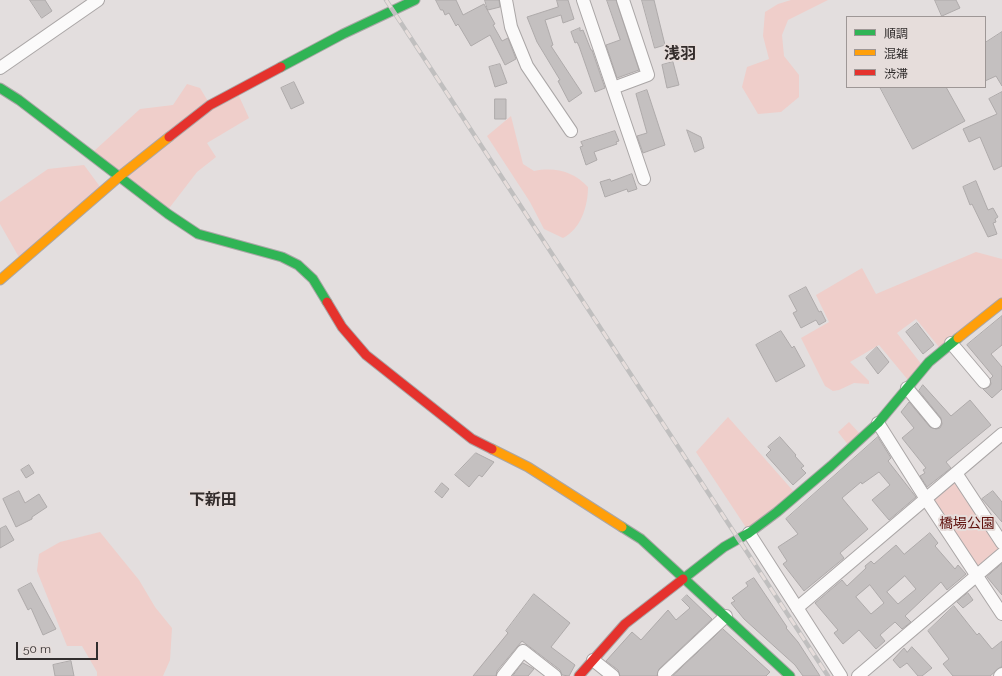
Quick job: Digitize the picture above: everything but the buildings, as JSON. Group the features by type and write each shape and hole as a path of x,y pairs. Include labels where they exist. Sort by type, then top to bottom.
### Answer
{"street":[{"path":"0,68 98,0"},
{"path":"0,280 120,176 210,105 343,34 415,0"},
{"path":"506,0 512,26 528,66 571,131"},
{"path":"583,0 644,179"},
{"path":"613,88 648,75 623,0"},
{"path":"0,88 19,100 168,214 198,234 282,257 298,264 313,279 342,327 366,356 472,439 528,467 626,528 726,616 776,672 790,676"},
{"path":"579,676 625,624 685,579 724,547 749,533 831,466 878,423 929,362 1002,303"},
{"path":"951,343 984,382"},
{"path":"907,388 935,422"},
{"path":"878,423 1002,614"},
{"path":"797,608 1002,434"},
{"path":"956,473 1002,543"},
{"path":"749,533 841,676"},
{"path":"858,676 1002,554"},
{"path":"664,674 726,616"},
{"path":"503,676 523,651 555,676"},
{"path":"593,660 613,676"}],"green space":[{"path":"791,0 828,0 788,20 782,35 784,56 799,75 799,97 781,112 758,114 742,87 747,67 769,59 763,36 765,12 778,4"},
{"path":"187,84 200,88 212,108 238,94 249,118 207,143 216,157 197,172 167,211 93,152 140,109 173,105"},
{"path":"511,116 523,164 534,171 556,170 570,174 588,187 587,202 579,223 563,238 544,229 530,202 487,136"},
{"path":"84,165 101,188 20,259 0,224 0,202 48,169"},
{"path":"976,252 1002,259 1002,298 939,347 916,319 897,333 922,365 908,380 879,345 850,362 869,381 869,384 854,383 839,390 833,391 825,386 801,338 829,322 816,295 862,268 876,294"},
{"path":"728,417 795,493 747,529 696,452"},
{"path":"849,422 861,435 849,446 838,432"},
{"name":"橋場公園","path":"955,481 1000,546 1000,550 980,567 976,566 934,503 935,498"},
{"path":"100,532 139,580 155,607 172,628 170,660 163,676 97,676 97,672 82,646 67,646 37,571 39,554 60,542"}],"railway":[{"path":"386,0 828,676"}],"traffic: fast":[{"path":"281,67 343,34 415,0"},
{"path":"0,88 19,100 168,214 198,234 282,257 298,265 313,279 327,302"},
{"path":"683,579 724,547 749,533 777,512 831,466 878,423 929,362 958,338"},
{"path":"622,527 641,539 790,676"}],"traffic: slow":[{"path":"0,280 120,176 169,137"},
{"path":"958,338 1002,303"},
{"path":"492,449 528,467 622,527"}],"traffic: jam":[{"path":"169,137 210,105 281,67"},
{"path":"327,302 342,327 366,355 472,439 492,449"},
{"path":"579,676 625,624 683,579"}],"district":[{"name":"浅羽","path":"680,54"},
{"name":"下新田","path":"213,500"}]}
